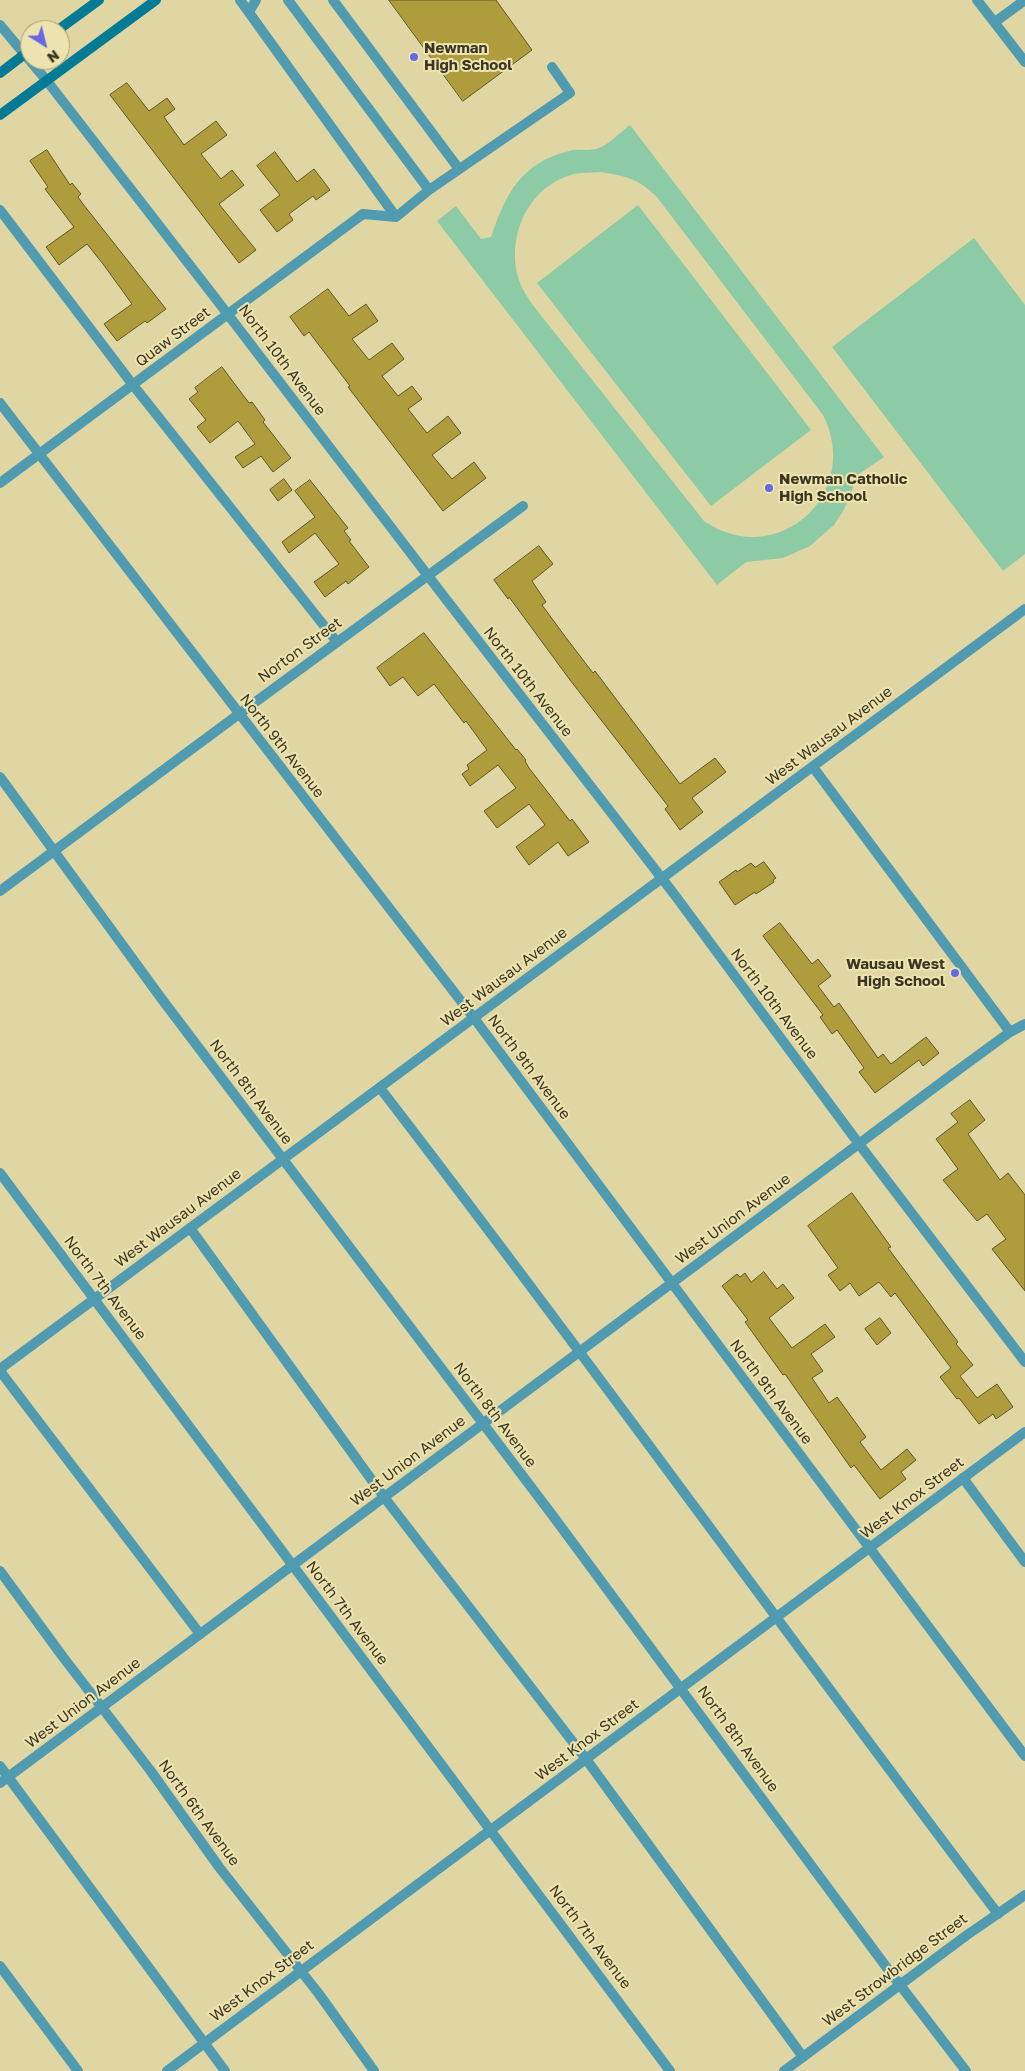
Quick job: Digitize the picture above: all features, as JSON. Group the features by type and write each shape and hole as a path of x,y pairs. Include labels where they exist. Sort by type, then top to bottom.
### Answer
{"main road":[{"path":"70,21 99,0"},
{"path":"0,115 156,0"},
{"path":"0,73 20,58"}],"street":[{"path":"240,0 396,216 429,190 570,92 552,67"},
{"path":"249,12 256,0"},
{"path":"288,0 429,190"},
{"path":"333,0 459,169"},
{"path":"977,0 1025,62"},
{"path":"995,22 1025,0"},
{"name":"North 10th Avenue","path":"0,25 20,46"},
{"name":"North 10th Avenue","path":"39,70 662,879 859,1144 1025,1362"},
{"path":"0,210 133,384 337,642"},
{"name":"Quaw Street","path":"0,483 363,214 396,216"},
{"name":"North 9th Avenue","path":"0,403 474,1018 1025,1756"},
{"name":"Norton Street","path":"0,891 523,506"},
{"name":"West Wausau Avenue","path":"0,1370 1025,609"},
{"path":"813,767 1010,1032"},
{"name":"North 8th Avenue","path":"0,777 283,1159 367,1268 966,2071"},
{"name":"West Union Avenue","path":"4,1780 954,1073 1010,1032 1025,1024"},
{"path":"380,1088 581,1351 776,1617 998,1914"},
{"name":"North 7th Avenue","path":"0,1173 670,2071"},
{"path":"190,1228 384,1497 586,1759 803,2057"},
{"path":"0,1370 200,1634"},
{"name":"West Knox Street","path":"167,2071 1025,1432"},
{"path":"963,1478 1025,1562"},
{"name":"North 6th Avenue","path":"0,1571 374,2071"},
{"path":"0,1766 4,1780 225,2071"},
{"name":"West Strowbridge Street","path":"784,2071 1025,1895"},
{"path":"0,1966 78,2071"}],"green space":[{"path":"630,125 884,457 856,476 850,497 834,525 810,546 783,558 746,562 717,585 437,221 456,206 481,239 491,237 510,194 527,172 552,156 573,150 599,148 611,141","holes":["600,172 637,182 656,196 823,415 832,444 832,472 822,496 806,516 784,530 759,537 732,534 704,521 532,304 522,286 516,265 515,250 517,234 529,206 551,184 565,177 573,174"]},
{"path":"638,205 811,430 711,506 537,283"},
{"path":"974,238 1025,305 1025,554 1003,571 832,347"}],"building":[{"path":"389,0 496,0 532,50 463,101"},
{"path":"127,83 149,111 167,98 175,109 164,117 184,145 216,121 227,135 201,154 221,179 232,170 244,185 219,204 256,250 239,263 110,95"},
{"path":"47,150 70,185 72,183 81,194 78,197 83,204 166,309 117,341 104,324 132,304 103,264 87,244 59,265 46,247 74,227 45,189 48,187 30,161"},
{"path":"275,152 297,182 314,169 330,190 316,200 313,196 289,214 293,220 277,232 260,210 280,195 257,166"},
{"path":"328,289 349,316 366,304 378,321 352,339 369,360 392,343 404,359 382,376 398,396 412,386 422,399 408,409 427,433 448,416 461,433 432,455 452,479 474,462 486,478 443,511 348,387 350,386 309,332 304,336 290,317"},
{"path":"222,367 249,403 252,402 265,420 263,422 291,458 273,472 261,456 243,468 235,457 255,444 238,421 210,443 197,427 206,420 189,399 198,392 195,388"},
{"path":"284,479 292,490 278,501 270,490"},
{"path":"310,480 348,528 344,531 351,540 349,541 369,567 348,584 346,581 325,597 314,582 339,564 315,533 289,553 282,542 315,517 295,491"},
{"path":"539,546 553,564 532,581 546,602 542,605 593,673 595,671 680,784 715,758 726,772 692,798 703,812 680,830 665,809 668,806 570,680 509,597 508,599 494,580"},
{"path":"424,633 516,750 526,760 529,768 570,821 572,819 589,842 568,856 558,842 529,865 516,847 545,825 529,804 497,828 484,811 516,788 498,765 470,786 462,774 469,769 467,765 487,750 466,721 464,723 434,684 418,696 403,677 390,686 377,668"},
{"path":"764,862 776,878 773,880 774,882 735,905 719,882 736,870 737,872 751,863 755,867"},
{"path":"780,923 812,964 818,959 831,976 818,986 834,1007 839,1003 878,1058 883,1054 891,1064 926,1037 939,1053 923,1066 919,1060 875,1093 859,1072 864,1068 837,1030 832,1034 820,1017 823,1015 763,936"},
{"path":"970,1100 985,1120 968,1134 1000,1180 1008,1173 1025,1195 1025,1291 992,1249 1006,1239 987,1214 977,1221 943,1180 958,1169 936,1139 958,1122 951,1114"},
{"path":"852,1193 891,1247 888,1248 973,1365 960,1376 977,1398 997,1384 1013,1407 996,1419 993,1414 979,1424 959,1398 957,1399 940,1377 951,1368 895,1293 891,1297 879,1282 859,1296 850,1283 840,1291 828,1275 838,1268 808,1226"},
{"path":"764,1272 777,1289 783,1284 794,1298 769,1318 792,1348 825,1324 835,1337 811,1354 823,1371 812,1378 829,1403 837,1397 866,1437 860,1442 881,1470 907,1449 916,1460 901,1472 906,1479 880,1499 854,1465 851,1468 785,1374 783,1375 745,1322 748,1320 722,1286 737,1274 740,1277 745,1273 751,1282"},
{"path":"880,1318 891,1333 877,1345 865,1329"}],"place":[{"name":"Newman High School","path":"414,57"},
{"name":"Newman Catholic High School","path":"769,488"},
{"name":"Wausau West High School","path":"955,973"}]}
